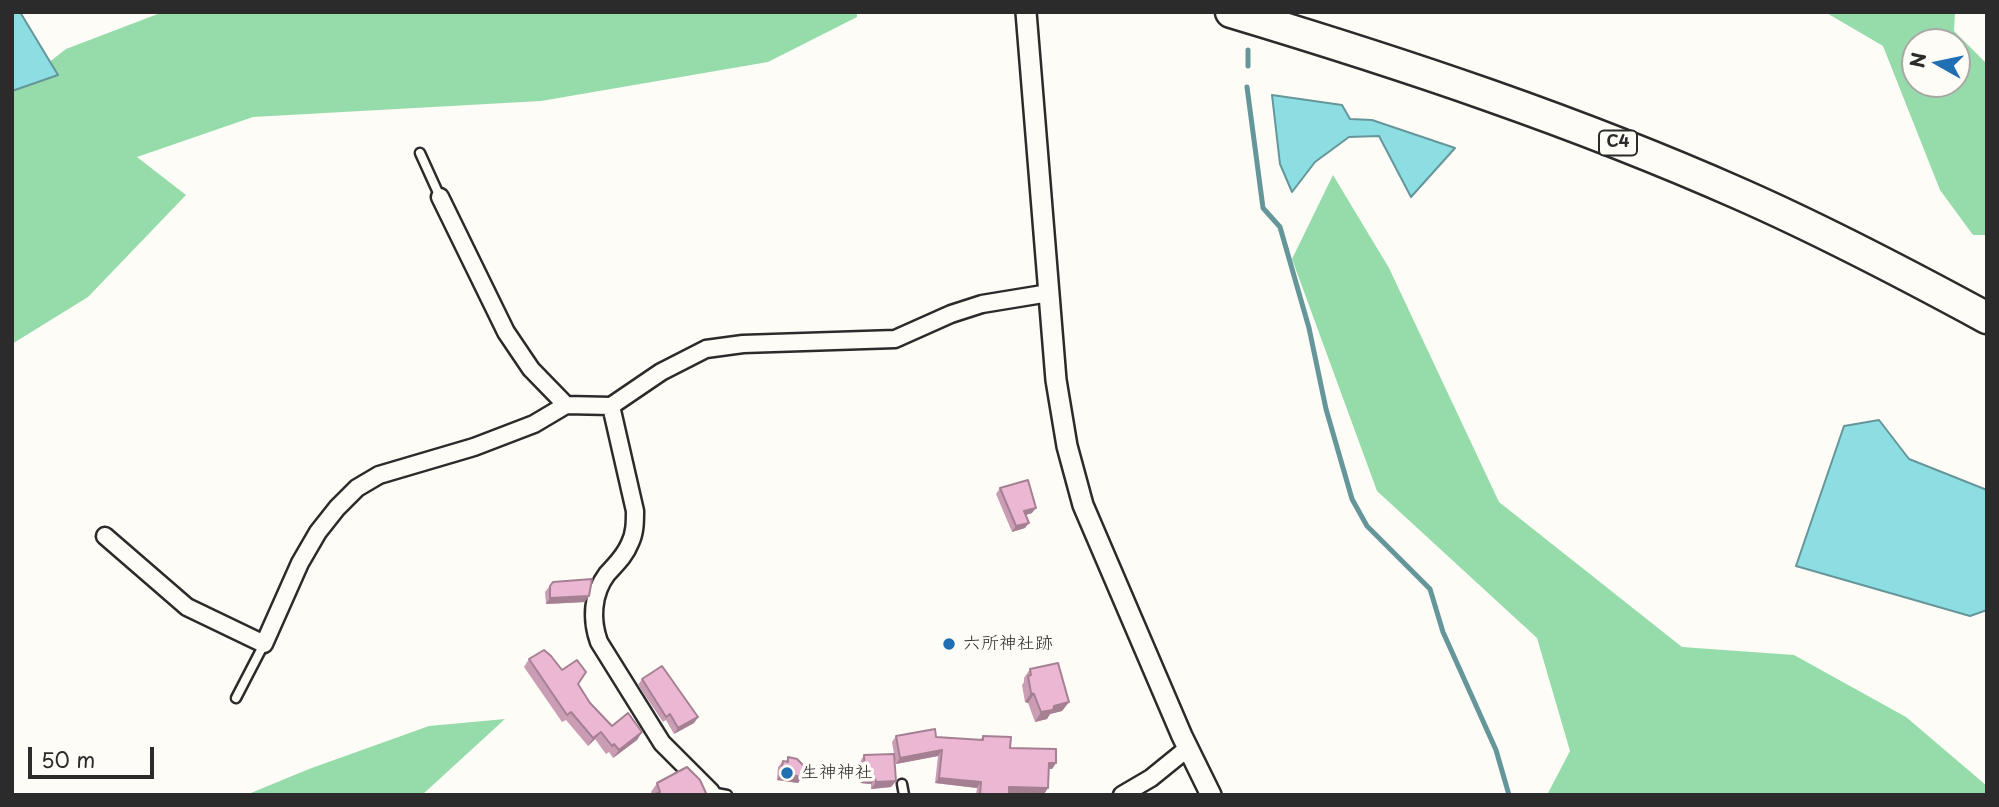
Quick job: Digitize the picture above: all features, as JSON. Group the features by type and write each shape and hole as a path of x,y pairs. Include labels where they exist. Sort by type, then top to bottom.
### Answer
{"highway":[{"name":"C4","path":"1231,12 1379,57 1561,120 1742,194 1987,318"}],"street":[{"path":"1026,12 1056,380 1067,446 1083,505 1210,795"},
{"path":"440,197 506,332 531,369 566,405"},
{"path":"105,536 187,607 264,644 312,542 337,508 357,488 379,475 474,447 534,424 566,405 611,406 661,372 706,349 743,344 895,339 982,304 1049,293"},
{"path":"611,406 635,511 635,528 623,558 597,590 594,628 599,642 662,743 716,794"},
{"path":"1122,795 1151,778 1188,748"}],"lane":[{"path":"420,153 440,197"},
{"path":"236,698 264,644"},
{"path":"902,784 904,795"}],"green space":[{"path":"163,12 857,12 857,17 768,62 541,101 253,117 137,157 186,195 88,297 12,344 12,91 66,49"},
{"path":"1825,12 1955,12 1954,28 1901,28 1901,91 1883,46"},
{"path":"1971,48 1987,64 1987,235 1973,235 1940,190 1904,98 1971,98"},
{"path":"1333,175 1389,268 1499,502 1682,647 1794,655 1906,717 1987,786 1987,795 1547,795 1570,751 1537,638 1377,491 1292,259"},
{"path":"505,719 422,795 246,795 309,769 429,726"}],"water":[{"path":"12,12 20,12 58,75 12,91"},
{"path":"1272,95 1342,105 1350,119 1372,120 1455,148 1411,197 1379,136 1349,137 1315,162 1292,192 1280,164"},
{"path":"1879,420 1909,459 1987,490 1987,610 1970,616 1796,566 1844,426"}],"building":[{"path":"1028,480 1036,508 1024,511 1029,523 1016,526 1000,488"},
{"path":"592,579 589,596 550,598 550,586 553,582"},
{"path":"544,650 562,670 577,660 586,672 578,684 590,703 612,726 628,713 642,732 619,750 614,744 612,746 601,732 593,738 571,712 567,715 529,659"},
{"path":"1058,663 1069,702 1054,706 1053,710 1041,712 1034,694 1031,693 1028,676 1031,675 1030,669"},
{"path":"662,666 698,717 678,728 670,714 666,717 642,679"},
{"path":"935,729 936,737 983,740 983,736 1011,737 1010,748 1056,749 1056,763 1049,763 1048,788 1009,787 1009,795 980,794 981,782 939,778 942,750 900,758 896,736"},
{"path":"894,754 896,781 876,782 875,778 865,777 864,755"},
{"path":"788,757 797,759 804,766 802,777 781,773 783,761 788,762"},
{"path":"687,767 700,780 706,793 653,795 660,792 657,783"}],"waterway":[{"path":"1248,50 1248,66"},
{"path":"1247,87 1263,208 1280,227 1309,328 1326,409 1352,499 1367,526 1430,589 1443,632 1496,750 1509,795"}],"place":[{"name":"六所神社跡","path":"949,644"},
{"name":"生神神社","path":"787,773"}]}
